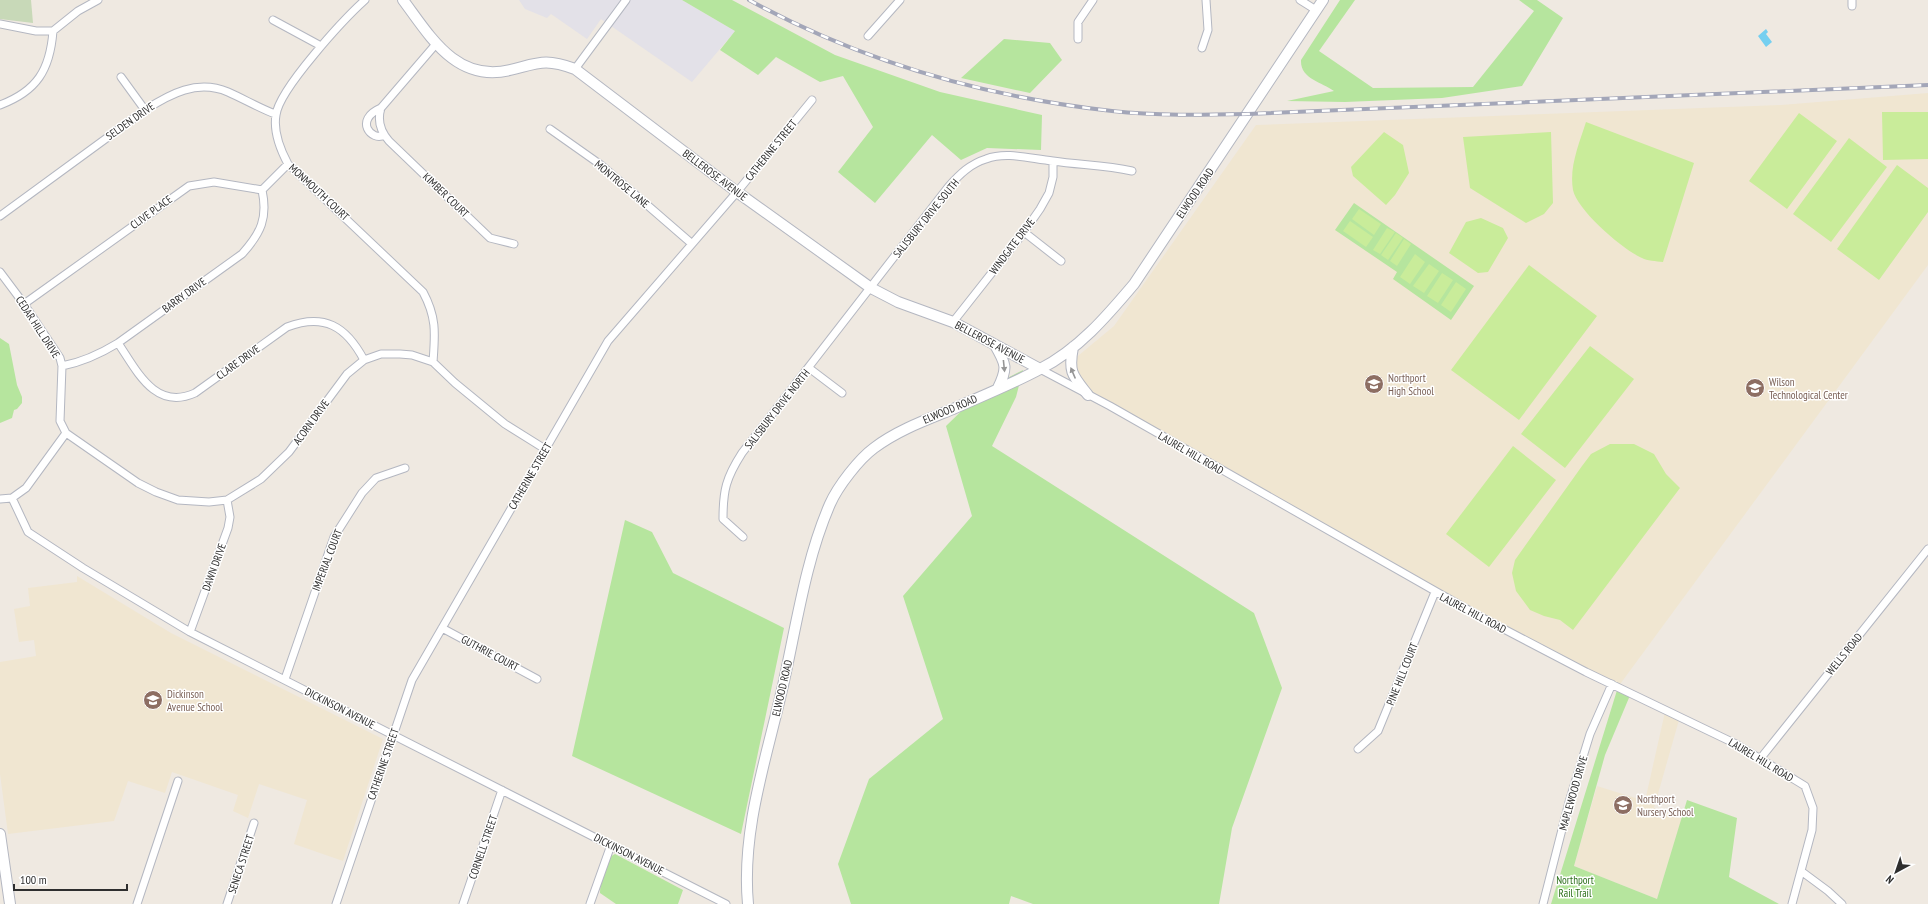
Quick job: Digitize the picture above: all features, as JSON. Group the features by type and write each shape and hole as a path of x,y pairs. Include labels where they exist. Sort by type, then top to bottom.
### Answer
{"main road":[{"name":"BELLEROSE AVENUE","path":"402,0 436,44 459,63 471,69 487,72 502,72 538,62 558,63 575,69 737,192 871,288 898,302 953,322 1040,369"},
{"name":"ELWOOD ROAD","path":"748,904 746,877 755,799 810,564 831,502 850,473 875,447 916,423 1040,369 1073,347 1105,319 1134,284 1323,0"},
{"path":"995,345 1005,362 1005,374 998,388"},
{"path":"1073,347 1070,363 1073,375 1088,395"},
{"path":"0,834 2,860 10,904"}],"street":[{"path":"0,24 36,31 53,31 78,11 98,0"},
{"name":"MONMOUTH COURT","path":"366,0 344,19 288,88 281,100 276,114 277,140 288,164 423,292 431,307 435,325 433,362"},
{"path":"575,69 626,0"},
{"path":"868,36 900,0"},
{"path":"1078,39 1078,22 1093,0"},
{"path":"1202,48 1208,30 1206,0"},
{"path":"1300,0 1316,10"},
{"path":"273,20 321,46"},
{"path":"0,105 22,95 39,79 46,69 52,47 53,31"},
{"name":"KIMBER COURT","path":"436,44 381,108 371,113 367,118 369,131 374,136 380,137 384,135 490,238 514,244"},
{"path":"121,77 145,110"},
{"name":"SELDEN DRIVE","path":"0,216 145,110 167,96 180,90 209,87 226,91 276,114"},
{"name":"CATHERINE STREET","path":"336,904 412,680 608,341 691,243 737,192 812,100"},
{"path":"381,108 379,119 384,135"},
{"name":"MONTROSE LANE","path":"550,129 601,165 691,243"},
{"name":"SALISBURY DRIVE SOUTH","path":"871,288 949,186 973,164 1000,156 1025,157 1053,162 1113,166 1132,171"},
{"name":"WINDGATE DRIVE","path":"953,322 1024,232 1049,193 1053,177 1053,162"},
{"path":"262,190 288,164"},
{"name":"CLIVE PLACE","path":"24,304 189,186 214,182 262,190"},
{"name":"BARRY DRIVE","path":"62,366 79,362 102,353 242,254 258,234 263,223 264,202 262,190"},
{"path":"1024,232 1061,261"},
{"name":"CEDAR HILL DRIVE","path":"0,272 55,349 62,366 60,421 66,433"},
{"name":"SALISBURY DRIVE NORTH","path":"743,538 723,519 725,487 732,470 742,453 871,288"},
{"name":"CLARE DRIVE","path":"118,343 151,389 172,398 184,398 195,393 287,327 303,321 323,322 337,327 348,335 364,360"},
{"name":"ACORN DRIVE","path":"66,433 138,483 156,492 178,500 209,502 227,500 261,479 289,452 347,374 364,360 381,354 400,354 412,355 433,362 455,383 505,424 545,449"},
{"path":"809,368 842,393"},
{"name":"LAUREL HILL ROAD","path":"1040,369 1435,592 1612,684 1736,744 1805,786 1813,808 1812,830 1792,904"},
{"path":"0,499 12,498 26,488 66,433"},
{"name":"IMPERIAL COURT","path":"285,679 337,531 362,493 376,478 405,468"},
{"name":"DICKINSON AVENUE","path":"12,498 28,532 83,568 190,632 726,904"},
{"name":"DAWN DRIVE","path":"190,632 228,528 230,517 227,500"},
{"name":"WELLS ROAD","path":"1760,759 1928,549"},
{"name":"PINE HILL COURT","path":"1358,749 1378,731 1435,592"},
{"name":"GUTHRIE COURT","path":"442,628 537,679"},
{"name":"MAPLEWOOD DRIVE","path":"1543,904 1590,734 1612,684"},
{"path":"139,903 178,781"},
{"name":"CORNELL STREET","path":"463,904 502,790"},
{"name":"SENECA STREET","path":"227,904 254,823"},
{"path":"590,904 611,845"},
{"path":"1801,871 1828,891 1842,904"}],"shaded area":[{"path":"519,0 682,0 735,31 692,82 601,19 587,39 551,14 547,18 525,9"},
{"name":"Northport High School","path":"1928,93 1928,265 1618,687 1404,572 1090,394 1075,374 1073,360 1114,326 1256,125 1781,105"},
{"name":"Dickinson Avenue School","path":"77,576 171,633 383,739 343,861 294,844 307,800 259,784 248,818 233,811 238,795 172,772 165,793 128,781 114,821 8,834 0,774 0,662 36,656 34,640 19,642 14,609 30,606 28,588 77,582"},
{"name":"Northport Nursery School","path":"1665,712 1679,720 1654,808 1682,818 1657,899 1574,866 1597,786 1645,801"}],"green space":[{"path":"0,0 31,0 33,23 0,19"},
{"path":"682,0 732,0 835,55 940,92 1042,115 1041,150 987,148 961,160 932,135 875,203 838,172 873,127 843,76 820,82 776,57 758,75 720,50 735,31"},
{"path":"1340,0 1355,0 1319,51 1373,88 1473,87 1534,11 1519,0 1537,0 1563,18 1522,86 1442,98 1345,102 1287,101 1334,91 1308,76 1304,72 1301,60"},
{"path":"1004,39 1050,43 1062,60 1030,93 961,78"},
{"path":"1882,112 1928,112 1928,159 1883,160"},
{"path":"1799,113 1837,141 1787,209 1749,181"},
{"path":"1586,122 1694,163 1663,262 1644,259 1624,247 1592,218 1576,198 1573,190 1572,173 1575,156"},
{"path":"1384,132 1403,145 1409,173 1395,195 1386,205 1353,176 1351,167"},
{"path":"1551,132 1553,203 1544,214 1526,223 1470,188 1463,137"},
{"path":"1849,138 1887,167 1831,242 1793,214"},
{"path":"1897,165 1928,188 1928,212 1879,280 1837,249"},
{"path":"1354,203 1474,286 1451,320 1393,279 1397,272 1335,230"},
{"path":"1359,209 1381,224 1374,235 1352,219"},
{"path":"1481,218 1503,228 1508,238 1488,272 1478,273 1449,253 1466,222"},
{"path":"1350,221 1373,237 1366,247 1343,231"},
{"path":"1387,228 1395,232 1380,254 1373,250"},
{"path":"1396,233 1403,238 1388,260 1381,255"},
{"path":"1404,239 1411,244 1397,266 1390,261"},
{"path":"1415,254 1425,262 1410,284 1400,277"},
{"path":"1429,264 1439,271 1424,293 1413,286"},
{"path":"1529,265 1597,316 1519,420 1451,370"},
{"path":"1442,273 1453,280 1438,303 1427,296"},
{"path":"1456,282 1466,289 1451,312 1441,305"},
{"path":"0,338 9,344 17,385 22,397 22,403 17,409 14,410 12,418 0,423"},
{"path":"1590,346 1634,379 1565,468 1521,434"},
{"path":"1023,370 1016,397 992,446 1254,613 1282,688 1232,828 1219,904 1033,904 1011,896 1009,904 851,904 838,864 869,779 943,719 903,596 972,516 946,426 982,391"},
{"path":"1610,444 1634,444 1654,454 1666,474 1680,488 1573,630 1560,620 1544,616 1530,610 1516,591 1512,573 1515,560 1591,454"},
{"path":"1513,446 1556,480 1489,567 1446,534"},
{"path":"625,520 652,532 673,573 784,628 741,834 572,756"},
{"name":"Northport Rail Trail","path":"1618,687 1631,693 1605,755 1574,866 1657,899 1687,800 1737,818 1729,877 1779,904 1551,904"},
{"path":"615,854 683,890 678,904 616,904 600,893 603,871 607,861"}],"water":[{"path":"1766,29 1768,32 1766,34 1772,42 1766,47 1758,36"}],"railway":[{"path":"749,0 792,22 835,41 925,73 971,86 1017,96 1065,105 1129,113 1180,115 1248,114 1928,85"}],"place":[{"name":"Northport High School","path":"1374,384"},
{"name":"Wilson Technological Center","path":"1755,388"},
{"name":"Dickinson Avenue School","path":"153,700"},
{"name":"Northport Nursery School","path":"1623,805"}]}
